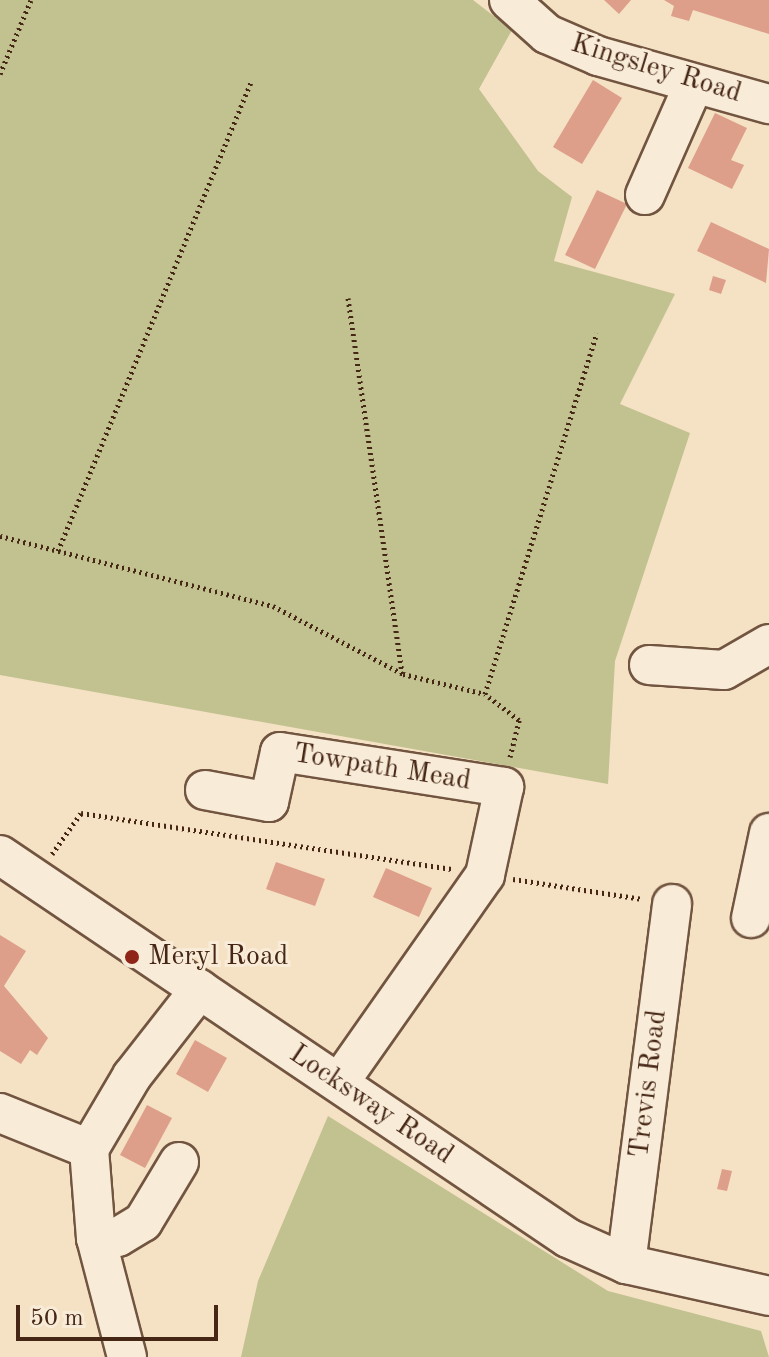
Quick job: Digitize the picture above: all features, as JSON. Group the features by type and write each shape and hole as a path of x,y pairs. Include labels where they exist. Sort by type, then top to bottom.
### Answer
{"street":[{"name":"Kingsley Road","path":"509,0 544,43 769,104"},
{"path":"645,195 694,84"},
{"path":"649,665 724,670 769,644"},
{"name":"Towpath Mead","path":"205,790 269,802 280,752 504,787"},
{"path":"339,1083 485,875 504,787"},
{"path":"751,918 769,833"},
{"name":"Locksway Road","path":"0,855 568,1238 626,1264 769,1296"},
{"name":"Trevis Road","path":"626,1264 672,904"},
{"path":"127,1357 96,1238 89,1149 132,1076 200,989"},
{"path":"0,1113 89,1149"},
{"path":"96,1238 118,1237 143,1222 179,1162"}],"path":[{"path":"0,74 31,0"},
{"path":"58,551 251,82"},
{"path":"348,298 403,674"},
{"path":"485,694 597,333"},
{"path":"0,536 273,606 403,674 485,694 519,720 504,787"},
{"path":"35,879 81,813 672,904"}],"shaded area":[{"path":"0,0 473,0 512,30 479,89 538,171 572,197 554,261 675,294 620,404 690,433 615,661 608,784 0,675"},
{"path":"328,1116 608,1291 761,1331 769,1357 241,1357 258,1281"}],"building":[{"path":"604,0 631,0 619,14"},
{"path":"664,0 769,0 769,34 693,10 689,21 671,16 674,6"},
{"path":"593,80 622,98 582,164 553,147"},
{"path":"715,113 747,128 731,160 744,165 732,189 688,168"},
{"path":"597,190 627,204 595,269 565,255"},
{"path":"711,222 769,249 766,283 697,251"},
{"path":"713,276 726,280 721,294 709,290"},
{"path":"276,862 325,879 315,906 266,889"},
{"path":"386,868 432,888 419,917 373,897"},
{"path":"0,935 26,951 4,986 48,1038 37,1055 30,1050 21,1064 0,1051"},
{"path":"195,1040 227,1058 208,1092 176,1074"},
{"path":"147,1105 172,1118 145,1168 120,1155"},
{"path":"722,1169 732,1171 727,1191 717,1189"}],"place":[{"name":"Meryl Road","path":"132,957"}]}
